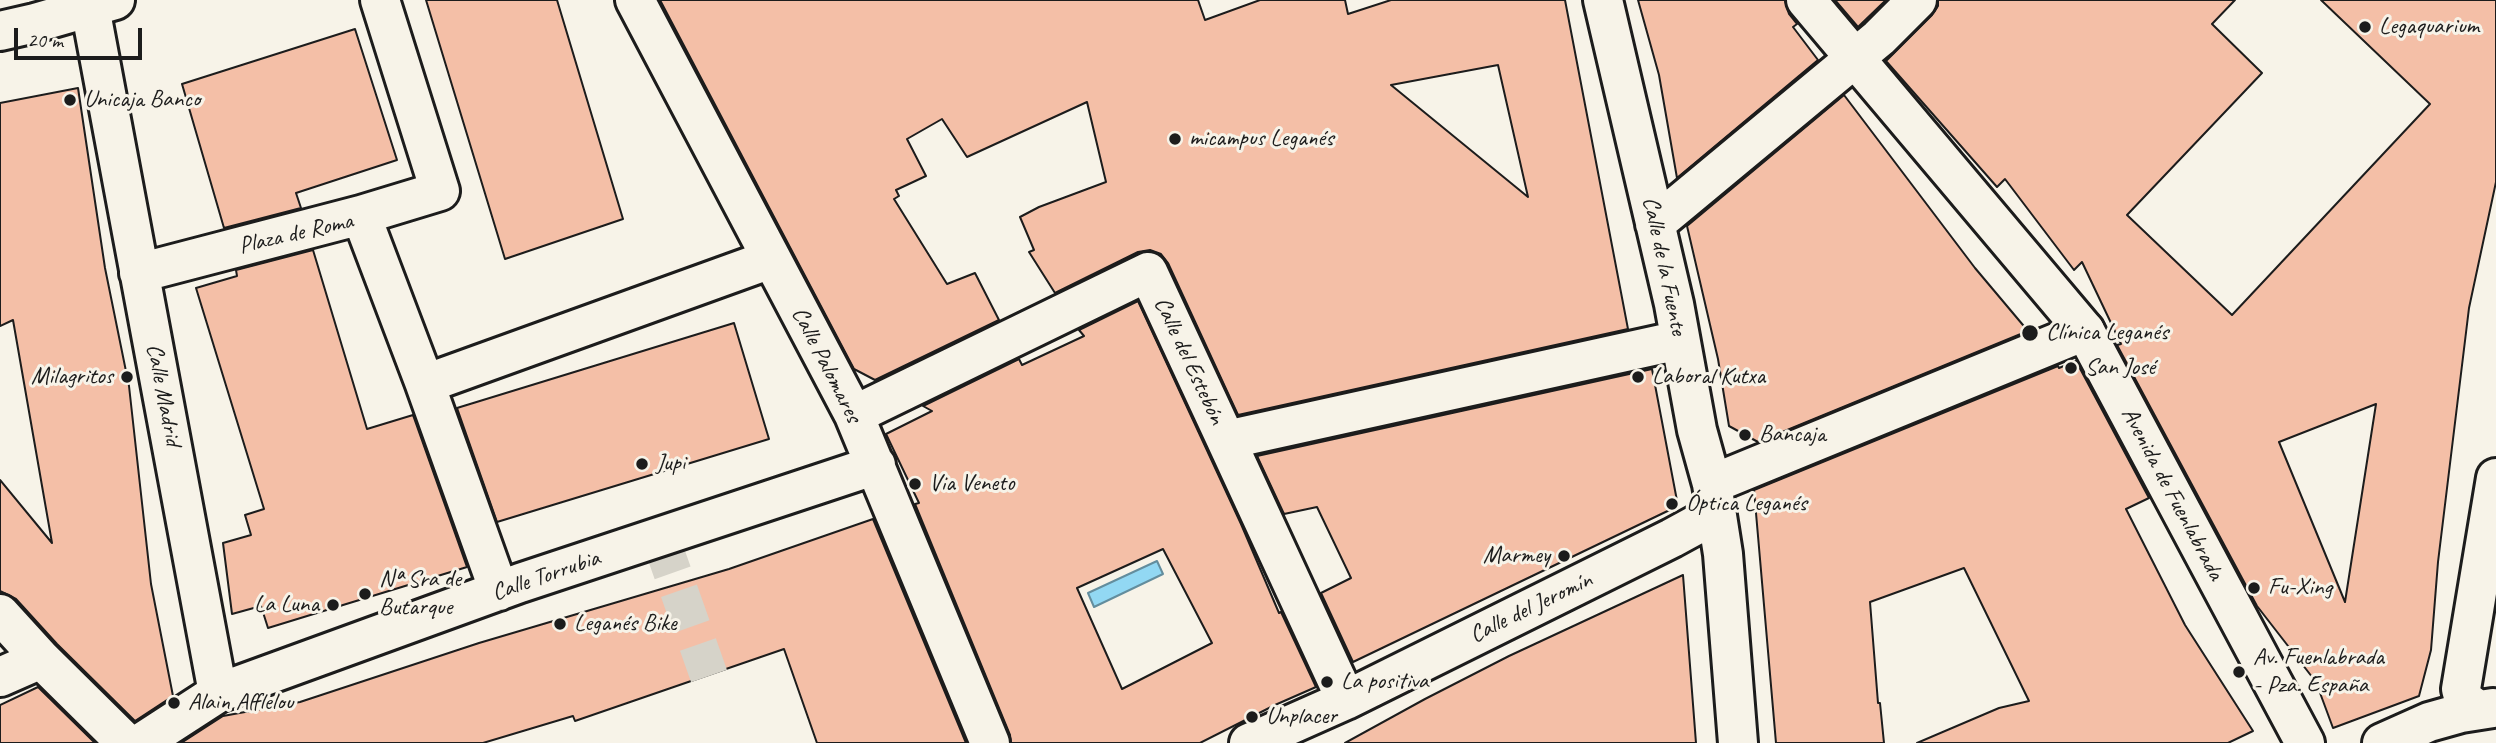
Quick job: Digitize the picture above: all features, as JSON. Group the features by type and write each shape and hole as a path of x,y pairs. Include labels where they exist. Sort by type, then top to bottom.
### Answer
{"main road":[{"path":"361,215 440,191 380,0"},
{"name":"Calle Palomares","path":"635,0 854,415 990,743"},
{"name":"Calle de la Fuente","path":"1603,0 1655,224 1697,430 1714,499 1723,554 1738,743"},
{"name":"Avenida de Fuenlabrada","path":"1806,0 2085,331 2305,743"},
{"path":"1655,224 1888,30 1917,0"},
{"path":"22,18 103,4"},
{"name":"Calle Madrid","path":"103,4 139,273 218,694"},
{"name":"Plaza de Roma","path":"139,273 361,215 499,592"},
{"path":"425,384 771,259"},
{"name":"Calle del Estebón","path":"854,415 1147,272 1226,440 1680,340"},
{"name":"Calle del Jeromín","path":"1249,743 1346,700 1659,544 1714,499 2085,331"},
{"path":"1226,440 1346,700"},
{"name":"Calle Torrubia","path":"218,694 520,583 876,466"},
{"path":"2487,709 2463,700 2460,688 2496,478"},
{"path":"0,614 41,659 126,743"},
{"path":"0,677 41,659"},
{"path":"141,743 218,694"},
{"path":"2382,743 2429,722 2487,709"}],"water":[{"path":"1157,561 1163,574 1094,607 1088,593"}],"building":[{"path":"426,0 557,0 623,219 505,259"},
{"path":"660,0 1198,0 1205,20 1260,0 1345,0 1348,14 1391,0 1565,0 1628,329 1238,415 1168,263 1161,254 1150,250 1138,252 1055,293 1029,252 1034,250 1020,217 1039,207 1106,182 1087,102 967,157 942,119 907,139 926,176 896,190 899,196 894,199 947,284 975,273 999,320 875,380 854,369","holes":["1498,65 1528,197 1391,85"]},
{"path":"1638,0 1785,0 1789,14 1797,24 1793,27 1818,60 1677,178 1659,75"},
{"path":"1835,0 1886,0 1858,27"},
{"path":"1938,0 2235,0 2212,24 2262,73 2127,215 2232,315 2430,104 2321,0 2496,0 2496,182 2469,308 2438,562 2431,650 2419,696 2333,728 2316,682 2257,606 2117,345 2121,344 2082,262 2074,270 2005,179 1997,187 1886,61 1938,6","holes":["2376,404 2345,602 2279,442"]},
{"path":"355,29 397,160 296,193 301,208 224,228 182,84"},
{"path":"78,88 105,268 129,386 151,584 173,696 135,721 16,599 0,591 0,480 52,543 13,320 0,326 0,103"},
{"path":"1844,95 1975,268 2028,331 1758,442 1729,426 1718,359 1687,226"},
{"path":"313,250 367,429 413,415 467,567 268,628 261,606 232,614 223,543 251,535 245,515 264,509 196,288 237,276 236,270"},
{"path":"1138,301 1279,613 1281,612 1316,687 1200,743 1011,743 915,504 919,503 886,434 932,411 923,406 1019,359 1022,365 1084,336 1079,330","holes":["1163,549 1212,643 1122,689 1077,588"]},
{"path":"734,323 769,439 497,522 457,408"},
{"path":"2076,361 2149,498 2126,509 2185,625 2253,731 2228,743 1917,743 1999,708 2029,701 1964,568 1870,602 1884,743 1776,743 1754,490"},
{"path":"1652,369 1678,506 1353,662 1321,593 1351,578 1317,507 1284,514 1257,456"},
{"path":"873,519 966,743 817,743 784,649 575,721 573,716 483,743 181,743 223,716 300,702 479,643 729,569"},
{"path":"1683,575 1696,743 1345,743 1509,656"},
{"path":"38,687 95,743 0,743 0,705"}],"tunnel":[{"path":"660,537 709,676"}],"place":[{"name":"Legaquarium","path":"2365,27"},
{"name":"Unicaja Banco","path":"70,100"},
{"name":"micampus Leganés","path":"1175,139"},
{"name":"Clínica Leganés","path":"2030,333"},
{"name":"San José","path":"2071,368"},
{"name":"Milagritos","path":"127,377"},
{"name":"Laboral Kutxa","path":"1638,377"},
{"name":"Bancaja","path":"1745,435"},
{"name":"Jupi","path":"642,464"},
{"name":"Via Veneto","path":"915,484"},
{"name":"Óptica Leganés","path":"1672,504"},
{"name":"Marmey","path":"1564,556"},
{"name":"Fu-Xing","path":"2254,588"},
{"name":"Nª Sra de Butarque","path":"365,594"},
{"name":"La Luna","path":"333,605"},
{"name":"Leganés Bike","path":"560,624"},
{"name":"Av. Fuenlabrada - Pza. España","path":"2239,672"},
{"name":"La positiva","path":"1327,682"},
{"name":"Alain Afflelou","path":"174,703"},
{"name":"Unplacer","path":"1252,717"}]}
